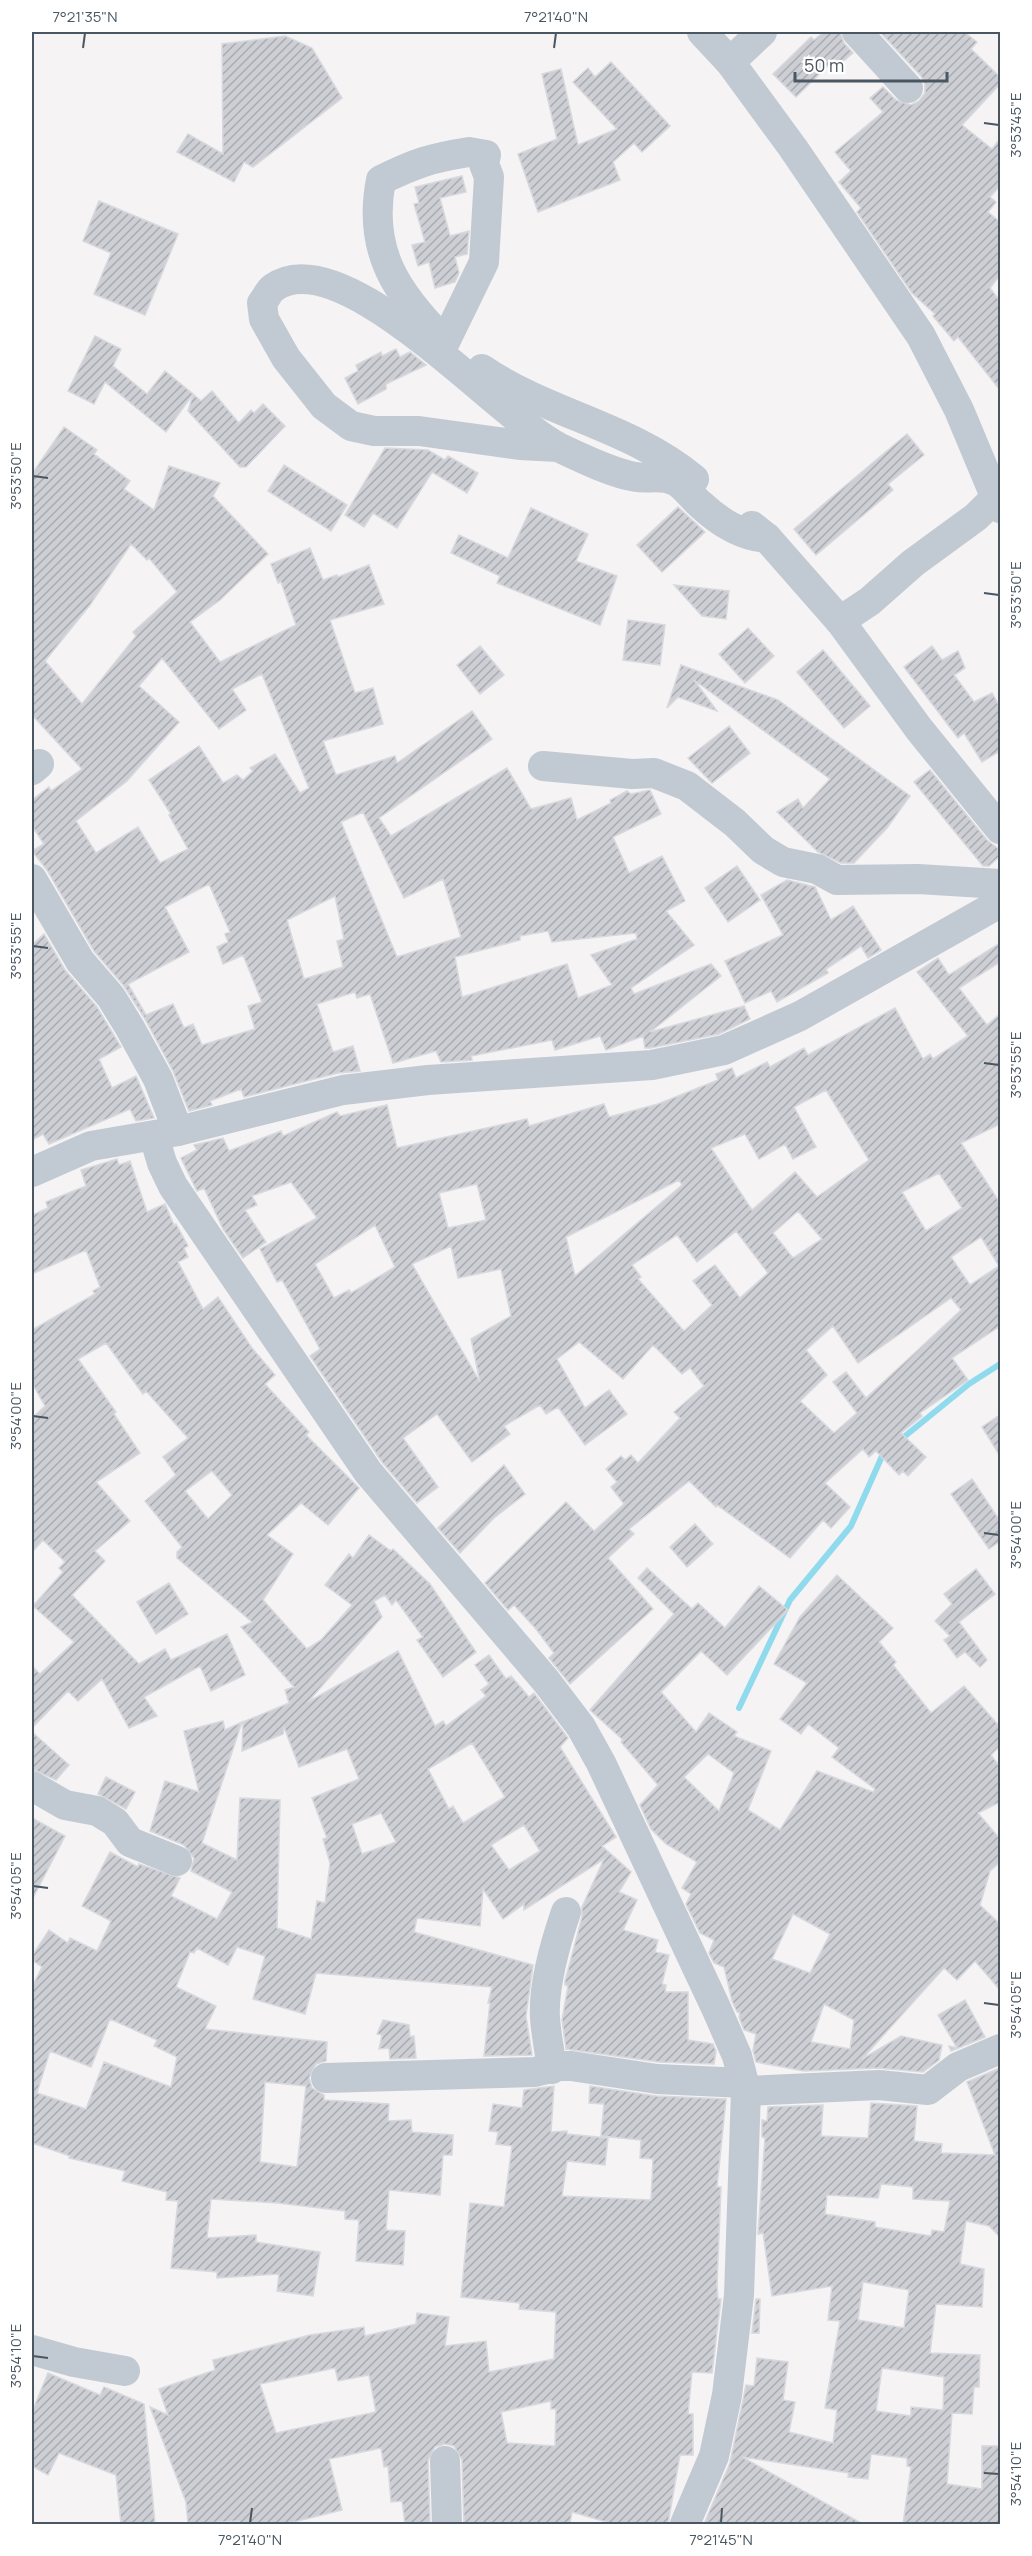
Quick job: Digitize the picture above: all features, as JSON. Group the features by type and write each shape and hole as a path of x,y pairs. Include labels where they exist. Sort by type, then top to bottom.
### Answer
{"street":[{"path":"702,32 730,62 865,250 921,336 959,410 999,501 870,601 840,621"},
{"path":"730,62 762,32"},
{"path":"857,32 908,88"},
{"path":"445,342 484,262 489,177 484,164 486,155 470,152 427,158 381,180 378,193 380,248 390,275 402,294 445,342 500,382 615,430 650,449 685,471 767,538 840,621 919,729 1000,829"},
{"path":"558,447 520,445 419,431 374,431 351,426 324,406 286,358 264,319 262,303 273,288 293,280 336,286 373,304 412,330 455,369 558,447 620,473 637,477 662,476 676,482 720,520 749,537 767,538"},
{"path":"543,766 632,774 654,773 687,786 735,823 763,850 783,862 817,869 837,880 918,879 1000,884"},
{"path":"32,879 80,961 111,997 158,1078 166,1133 162,1163 173,1186 368,1472 502,1628 581,1727 601,1763 717,2010 745,2087 739,2295 727,2396 714,2456 685,2524"},
{"path":"32,1172 91,1146 166,1133 344,1090 428,1080 652,1065 724,1050 800,1016 1000,903"},
{"path":"32,1786 65,1805 97,1811 115,1822 130,1842 177,1861"},
{"path":"552,2069 545,2016 546,2001 558,1934 566,1912"},
{"path":"326,2078 535,2072 571,2066 657,2079 745,2087 879,2085 928,2090 958,2067 1000,2049"},
{"path":"32,2350 91,2366 125,2370"},
{"path":"445,2461 447,2524"}],"building":[{"path":"824,32 840,32 844,43 853,53 840,64 835,59 796,97 773,74 811,37 814,40"},
{"path":"880,32 964,32 977,42 971,49 1000,77 1000,84 962,125 992,149 1000,139 1000,186 990,197 996,202 988,212 1000,222 1000,275 990,288 1000,301 1000,390 958,337 954,341 933,316 935,314 912,293 857,212 861,208 839,182 851,171 835,152 883,112 870,98 883,87 896,100 911,105 919,101 925,93 925,84 921,76"},
{"path":"285,36 312,48 342,98 253,167 244,162 234,182 177,152 188,134 223,154 222,44"},
{"path":"611,62 670,126 642,152 634,143 613,162 620,180 538,212 518,154 557,139 542,74 561,69 578,145 617,129 573,82 588,68 595,77"},
{"path":"462,176 466,192 440,198 450,236 469,231 467,254 455,257 459,273 455,282 435,288 429,262 418,266 412,245 425,242 414,204 419,203 415,187"},
{"path":"99,201 178,234 145,315 94,294 111,253 83,241"},
{"path":"95,336 121,349 113,366 147,394 165,371 193,394 166,432 105,382 94,404 68,391"},
{"path":"396,349 400,357 410,352 426,365 386,384 386,389 358,404 345,378 358,371 356,365 381,352 382,356"},
{"path":"212,391 239,423 251,410 254,413 263,404 285,426 246,467 240,467 188,411 193,394 201,401"},
{"path":"64,427 97,450 94,454 130,481 124,489 154,510 169,466 220,483 213,496 268,554 220,600 190,622 220,662 296,625 281,582 278,583 271,564 310,548 323,580 369,565 384,604 330,620 355,693 373,688 383,724 323,741 336,775 395,756 397,763 472,711 492,739 379,818 391,836 507,768 531,809 571,798 577,820 611,803 610,800 627,791 631,794 650,790 661,814 613,837 629,873 662,856 685,901 666,911 694,945 631,988 634,994 711,964 721,976 650,1032 744,1006 750,1019 719,1034 650,1048 645,1048 643,1036 606,1050 600,1036 555,1050 552,1040 471,1056 472,1060 441,1062 436,1051 393,1063 370,994 357,998 355,992 317,1004 333,1052 353,1046 360,1071 338,1073 244,1097 241,1089 210,1101 212,1105 189,1111 173,1071 145,1019 124,986 94,951 47,870 32,851 44,844 32,826 32,800 49,787 51,791 82,769 32,715 32,474","holes":["131,544 147,560 149,558 177,592 133,632 136,636 82,704 45,661 90,605","162,658 219,729 246,710 232,689 262,674 309,788 300,793 275,754 250,768 253,771 243,780 237,775 223,783 199,746 149,780 171,814 169,815 188,849 160,863 138,827 96,853 76,821 127,781 179,722 139,686","363,812 404,898 443,879 461,937 397,957 341,822","209,884 230,932 225,934 228,942 217,947 223,964 243,955 262,1002 248,1006 255,1029 202,1045 193,1024 184,1028 173,1004 146,1015 128,984 189,952 165,907","335,896 344,939 337,941 343,967 304,979 287,920","548,931 552,942 636,933 637,939 591,955 612,985 578,998 567,964 462,997 455,957 520,940 520,936"]},
{"path":"907,434 924,455 888,484 893,490 816,555 794,529"},
{"path":"385,448 428,450 445,460 448,456 478,473 467,493 432,472 397,528 373,513 364,527 345,515"},
{"path":"284,465 347,505 331,531 268,491"},
{"path":"678,507 705,532 662,572 637,545"},
{"path":"531,508 588,534 576,561 617,576 600,625 497,583 500,576 451,553 459,535 508,558"},
{"path":"674,585 729,591 726,619 702,616"},
{"path":"628,620 665,625 660,665 623,660"},
{"path":"748,628 774,656 745,683 719,654"},
{"path":"480,646 504,675 480,694 457,665"},
{"path":"932,646 942,660 958,651 965,668 954,675 974,702 992,693 1000,707 1000,751 982,762 964,733 958,738 904,667"},
{"path":"823,650 870,706 844,728 797,672"},
{"path":"681,665 778,700 910,796 887,828 854,863 841,863 818,852 777,812 798,799 803,808 830,779 694,680 717,711 678,697 667,708"},
{"path":"729,726 750,753 712,783 688,758"},
{"path":"930,770 987,840 1000,850 1000,856 989,866 983,866 914,782"},
{"path":"737,866 760,900 728,922 705,888"},
{"path":"787,880 815,887 831,920 853,906 881,950 868,958 861,946 826,969 828,973 777,1002 771,991 745,1003 725,961 783,935 761,895"},
{"path":"44,934 65,970 97,1007 121,1047 99,1059 112,1088 136,1076 154,1118 136,1121 130,1109 49,1144 43,1134 32,1140 32,945"},
{"path":"1000,943 1000,962 959,988 987,1025 1000,1014 1000,1124 961,1143 1000,1203 1000,1326 952,1358 968,1380 920,1413 922,1416 901,1433 926,1457 908,1476 903,1471 899,1475 876,1451 869,1457 863,1449 825,1483 850,1507 831,1528 823,1520 790,1558 717,1505 716,1507 689,1481 629,1529 634,1534 608,1558 653,1609 570,1684 549,1658 554,1653 536,1629 514,1605 508,1610 485,1583 566,1502 594,1531 624,1504 611,1487 617,1482 606,1469 621,1456 625,1460 631,1455 638,1463 680,1418 674,1412 704,1386 690,1368 682,1374 653,1345 623,1379 579,1342 557,1359 585,1408 609,1390 627,1414 585,1445 558,1407 546,1414 540,1405 504,1426 510,1434 472,1462 437,1414 403,1438 438,1487 417,1503 382,1462 310,1356 320,1349 282,1280 277,1282 260,1249 317,1218 291,1182 252,1196 257,1205 245,1210 266,1242 243,1258 223,1229 204,1188 197,1191 181,1158 197,1150 194,1145 223,1138 229,1151 281,1131 283,1136 337,1112 340,1116 387,1105 397,1148 527,1119 529,1126 604,1104 609,1117 658,1104 718,1080 716,1074 732,1068 736,1078 767,1062 770,1067 804,1048 808,1055 895,1008 923,1059 930,1054 933,1059 968,1036 917,972 938,958 949,975","holes":["826,1090 869,1160 817,1197 795,1172 752,1210 711,1148 745,1134 759,1159 785,1144 793,1159 816,1147 794,1107","939,1173 962,1208 926,1231 902,1192","679,1180 682,1185 575,1276 566,1237","477,1184 486,1220 448,1228 439,1193","798,1211 822,1239 793,1258 773,1233","375,1225 395,1267 351,1293 349,1290 334,1298 315,1264","736,1231 768,1273 740,1298 715,1265 693,1281 712,1305 684,1331 638,1279 641,1277 632,1265 677,1235 697,1262","981,1237 999,1266 970,1285 951,1257","451,1246 458,1278 501,1269 511,1316 471,1339 480,1382 412,1264","951,1298 961,1310 866,1398 846,1372 833,1382 857,1413 834,1433 800,1401 827,1375 806,1350 833,1326 858,1363"]},
{"path":"117,1159 119,1165 130,1161 147,1212 165,1204 174,1225 176,1224 188,1246 184,1248 188,1257 178,1262 203,1309 218,1297 252,1348 275,1375 265,1384 309,1432 306,1435 359,1488 328,1525 301,1503 267,1535 293,1554 263,1600 307,1649 321,1640 352,1605 325,1585 349,1554 353,1558 369,1535 391,1551 393,1549 430,1584 476,1652 443,1677 417,1640 423,1637 396,1600 392,1605 385,1595 374,1601 382,1617 308,1702 398,1651 435,1726 443,1721 446,1726 486,1696 481,1690 489,1684 475,1665 489,1655 506,1679 511,1676 529,1697 534,1693 568,1738 560,1747 616,1837 602,1846 631,1872 619,1892 637,1900 623,1930 658,1940 655,1952 669,1955 662,1984 666,1985 665,1992 688,1992 688,2040 713,2044 716,2051 714,2064 659,2062 566,2049 562,2020 568,1986 565,1985 565,1981 582,1917 582,1907 604,1859 524,1910 524,1904 503,1919 483,1889 480,1926 417,1918 414,1932 533,1965 526,2016 532,2055 484,2056 490,2003 488,2003 492,1987 316,1973 305,2014 253,1999 265,1956 237,1947 228,1965 197,1948 194,1953 190,1952 176,1987 216,2006 205,2029 327,2042 326,2061 316,2064 309,2078 312,2088 324,2095 324,2100 389,2104 388,2121 411,2120 412,2132 453,2135 452,2155 443,2155 440,2195 389,2190 386,2230 405,2231 403,2265 356,2261 359,2220 345,2219 345,2211 278,2203 211,2199 207,2238 256,2235 256,2242 320,2252 313,2296 277,2291 279,2274 217,2278 217,2272 171,2268 178,2201 166,2200 167,2192 122,2181 125,2171 69,2158 70,2156 32,2143 32,1987 42,1967 32,1960 32,1956 49,1930 68,1943 70,1938 97,1951 111,1921 82,1906 110,1852 138,1867 139,1864 180,1878 171,1896 217,1919 232,1892 191,1871 194,1858 184,1845 150,1831 165,1781 199,1792 184,1731 223,1721 225,1730 242,1722 202,1843 237,1860 240,1798 280,1800 277,1928 311,1939 317,1901 325,1903 330,1863 323,1839 327,1838 312,1798 359,1779 347,1749 299,1767 284,1727 283,1734 242,1751 243,1722 289,1703 285,1690 294,1687 241,1627 252,1622 177,1558 177,1552 182,1547 145,1501 176,1475 163,1457 188,1438 146,1391 143,1394 106,1343 78,1359 116,1412 114,1414 140,1453 96,1482 130,1521 95,1551 105,1561 72,1595 139,1664 165,1649 171,1660 227,1634 245,1675 211,1691 200,1666 144,1697 157,1716 129,1728 102,1679 78,1701 68,1691 32,1728 32,1666 40,1674 74,1642 33,1606 63,1572 59,1568 65,1562 43,1540 32,1552 32,1418 45,1406 32,1383 32,1330 95,1294 93,1291 100,1287 86,1250 32,1274 32,1215 48,1208 46,1202 86,1186 81,1170","holes":["212,1471 232,1495 208,1519 185,1491","472,1743 505,1797 463,1823 453,1806 449,1809 428,1769","381,1813 396,1842 362,1854 352,1824","524,1825 540,1851 509,1870 491,1845","110,2019 157,2040 154,2046 177,2057 171,2087 104,2062 86,2109 37,2093 50,2051 91,2067","265,2082 306,2086 297,2167 260,2162"]},
{"path":"1000,1415 1000,1456 982,1427"},
{"path":"504,1465 525,1494 494,1518 460,1553 438,1528"},
{"path":"972,1479 1000,1521 1000,1541 989,1549 951,1494"},
{"path":"695,1524 713,1544 687,1567 670,1547"},
{"path":"647,1568 692,1609 698,1603 725,1628 759,1586 788,1610 727,1675 701,1651 661,1692 696,1732 709,1713 737,1732 734,1736 771,1751 748,1810 780,1830 817,1771 873,1792 875,1789 832,1757 839,1748 808,1724 801,1734 780,1719 807,1683 774,1664 800,1617 837,1575 893,1628 879,1642 896,1662 893,1665 931,1713 964,1686 1000,1727 1000,1746 991,1755 1000,1767 1000,1802 978,1813 1000,1839 1000,1862 990,1871 980,1905 1000,1924 1000,1990 975,1961 957,1980 944,1968 862,2059 901,2036 942,2045 939,2060 923,2072 878,2068 804,2071 756,2062 753,2050 756,2034 744,2030 739,2017 740,2013 737,2012 732,2001 724,1967 714,1963 709,1953 714,1940 700,1933 686,1904 691,1894 682,1888 697,1862 666,1844 651,1829 640,1805 658,1785 621,1742 623,1740 590,1710 674,1614 638,1578","holes":["708,1754 734,1773 719,1811 684,1777","793,1914 830,1934 810,1973 772,1959","824,2004 854,2020 850,2049 811,2042"]},
{"path":"976,1569 995,1594 959,1622 987,1660 980,1667 965,1652 957,1658 944,1640 950,1636 935,1621 952,1604 944,1594"},
{"path":"169,1583 188,1614 156,1634 137,1602"},
{"path":"32,1732 69,1765 56,1780 32,1769"},
{"path":"106,1777 135,1792 126,1809 98,1794"},
{"path":"32,1818 65,1836 32,1900"},
{"path":"965,2000 985,2037 951,2051 949,2046 957,2048 938,2015"},
{"path":"383,2020 409,2025 410,2037 414,2036 416,2058 390,2059 389,2048 379,2049 382,2035 377,2034"},
{"path":"1000,2068 1000,2237 989,2226 966,2221 960,2264 984,2269 982,2307 936,2304 930,2353 980,2355 979,2387 974,2387 972,2414 952,2413 947,2484 982,2489 982,2446 1000,2446 1000,2524 903,2524 911,2467 907,2466 907,2458 871,2454 868,2479 848,2477 849,2473 742,2457 863,2524 704,2524 730,2463 746,2385 754,2386 757,2358 788,2362 783,2400 795,2402 789,2432 833,2443 837,2410 825,2408 840,2321 828,2320 832,2286 772,2296 763,2233 758,2234 765,2138 762,2137 762,2120 767,2121 768,2107 823,2105 821,2136 868,2138 871,2103 917,2106 914,2141 942,2144 941,2153 995,2155 967,2082","holes":["881,2184 913,2187 913,2199 950,2201 944,2232 932,2230 931,2236 875,2227 875,2222 825,2214 827,2195 878,2198","863,2282 909,2290 904,2328 858,2320","882,2368 944,2377 943,2410 911,2407 911,2416 876,2411"]},
{"path":"554,2086 551,2132 567,2131 567,2134 608,2138 605,2165 567,2161 562,2196 651,2200 653,2159 640,2158 641,2140 601,2136 604,2104 589,2103 590,2086 656,2096 726,2099 717,2187 721,2187 717,2285 718,2299 721,2299 712,2373 692,2372 688,2414 693,2414 693,2455 680,2455 668,2524 613,2524 572,2512 570,2524 464,2524 462,2460 454,2446 445,2444 435,2447 428,2461 430,2524 405,2524 402,2501 391,2502 388,2466 384,2467 381,2448 329,2459 342,2510 286,2524 240,2524 239,2521 188,2524 186,2502 150,2407 168,2415 159,2389 215,2370 213,2360 310,2335 364,2327 365,2336 416,2324 417,2313 449,2317 445,2346 486,2341 489,2372 554,2359 556,2312 519,2309 520,2303 461,2297 470,2203 504,2207 512,2146 496,2144 498,2132 489,2131 493,2104 522,2108 524,2090","holes":["335,2368 338,2381 369,2375 376,2412 276,2433 260,2384","551,2401 551,2409 556,2409 555,2446 507,2443 501,2412"]},
{"path":"756,2299 760,2299 759,2333 752,2333"},
{"path":"48,2373 100,2395 104,2387 144,2404 155,2524 121,2524 116,2475 59,2453 48,2475 32,2466 32,2412"}],"waterway":[{"path":"899,1441 969,1384 1000,1364"},
{"path":"739,1708 790,1600 851,1526 883,1454 887,1451"}]}
